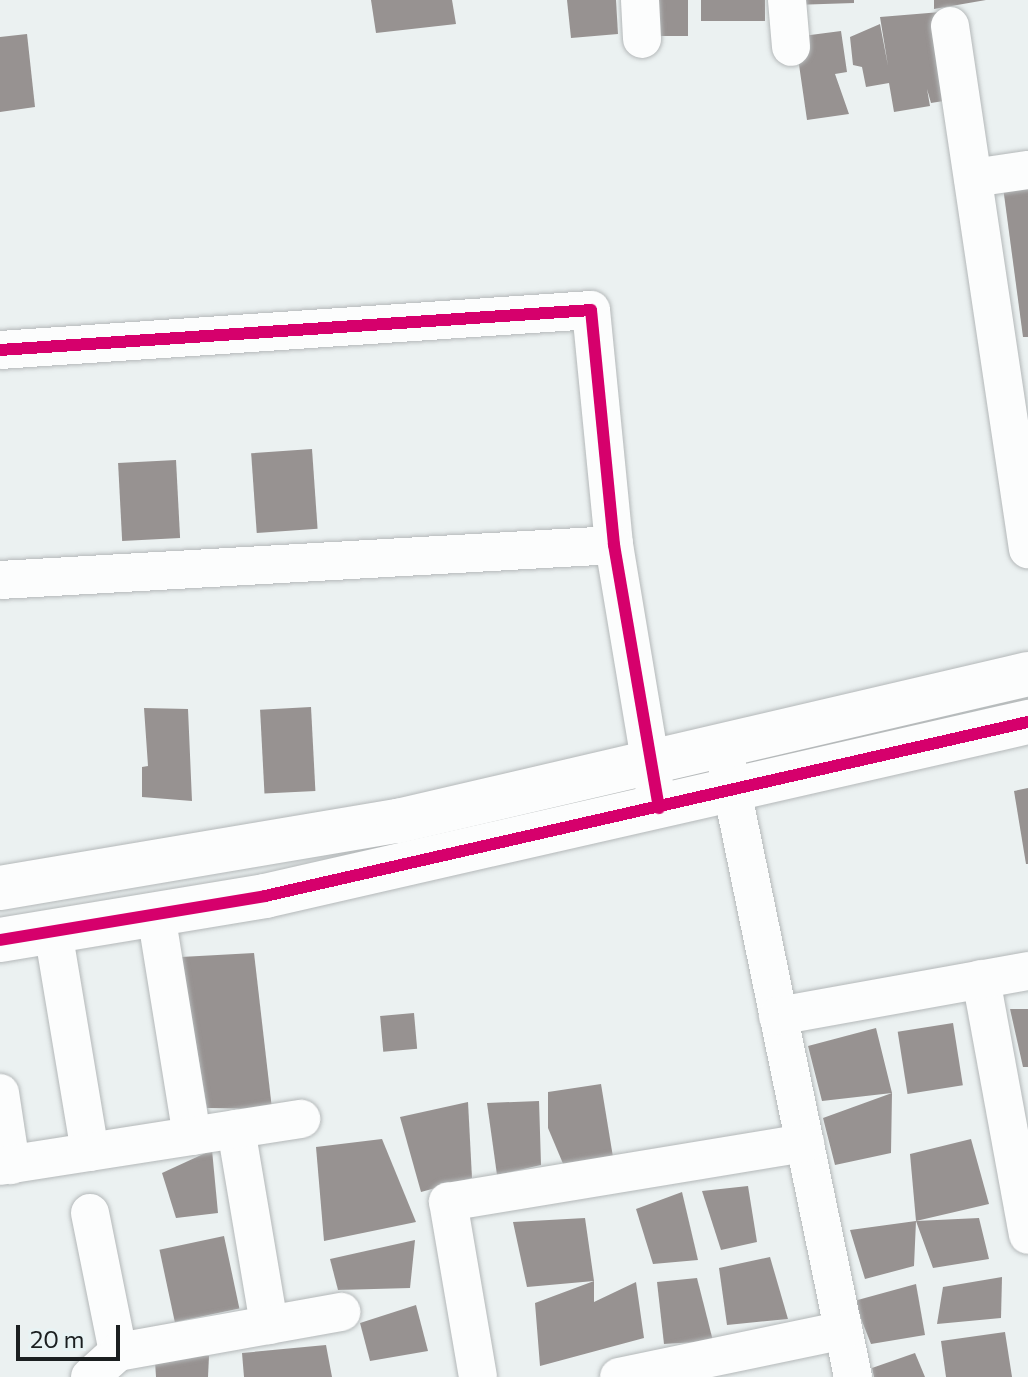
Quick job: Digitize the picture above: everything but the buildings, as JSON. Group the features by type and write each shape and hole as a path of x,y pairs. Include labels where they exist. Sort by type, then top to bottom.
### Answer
{"street":[{"path":"640,0 642,39"},
{"path":"787,0 791,47"},
{"path":"950,26 973,178 1013,349 1028,549"},
{"path":"973,178 1028,170"},
{"path":"0,350 591,310 614,545 648,763 659,808"},
{"path":"0,580 614,545"},
{"path":"0,888 398,821 1028,674"},
{"path":"0,940 156,914 659,808 1028,722"},
{"path":"723,746 853,1377"},
{"path":"156,914 192,1136"},
{"path":"53,931 90,1152"},
{"path":"778,1016 1028,971"},
{"path":"981,979 1028,1235"},
{"path":"0,1093 5,1166 301,1119"},
{"path":"236,1129 269,1325"},
{"path":"478,1377 448,1202 805,1143"},
{"path":"90,1213 118,1352"},
{"path":"90,1377 118,1352 341,1312"},
{"path":"619,1377 843,1330"}],"cycle path":[{"path":"0,350 591,310 614,545 659,808"},
{"path":"0,940 265,896 1028,722"}]}
